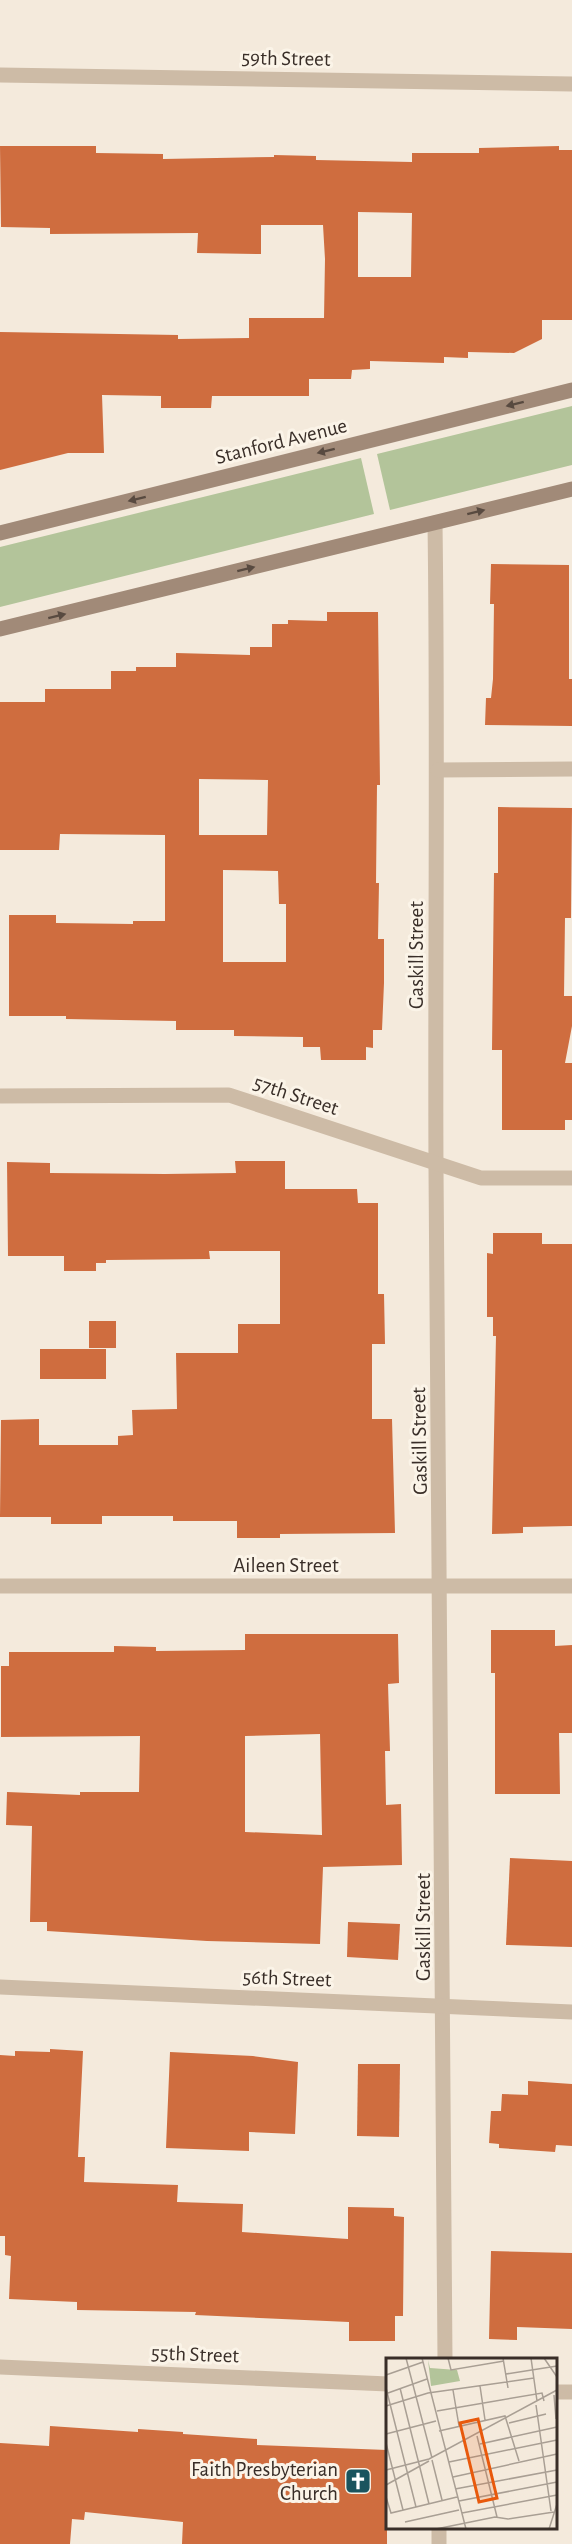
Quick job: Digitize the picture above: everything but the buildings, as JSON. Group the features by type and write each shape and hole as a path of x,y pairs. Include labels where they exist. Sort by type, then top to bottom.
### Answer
{"main road":[{"name":"Stanford Avenue","path":"0,533 572,390"},
{"path":"0,629 572,489"}],"street":[{"name":"59th Street","path":"0,75 572,84"},
{"name":"Gaskill Street","path":"435,523 438,770 436,1163 441,1586 445,2358"},
{"path":"438,770 572,770"},
{"name":"57th Street","path":"0,1096 229,1095 481,1178 572,1178"},
{"name":"Aileen Street","path":"0,1586 572,1586"},
{"name":"56th Street","path":"0,1987 444,2005 572,2013"},
{"name":"55th Street","path":"0,2367 386,2384"},
{"path":"557,2391 572,2392"}],"green space":[{"path":"572,406 572,465 390,510 377,454"},
{"path":"361,458 374,514 0,607 0,547"}],"place":[{"name":"Faith Presbyterian Church","path":"358,2481"}]}
